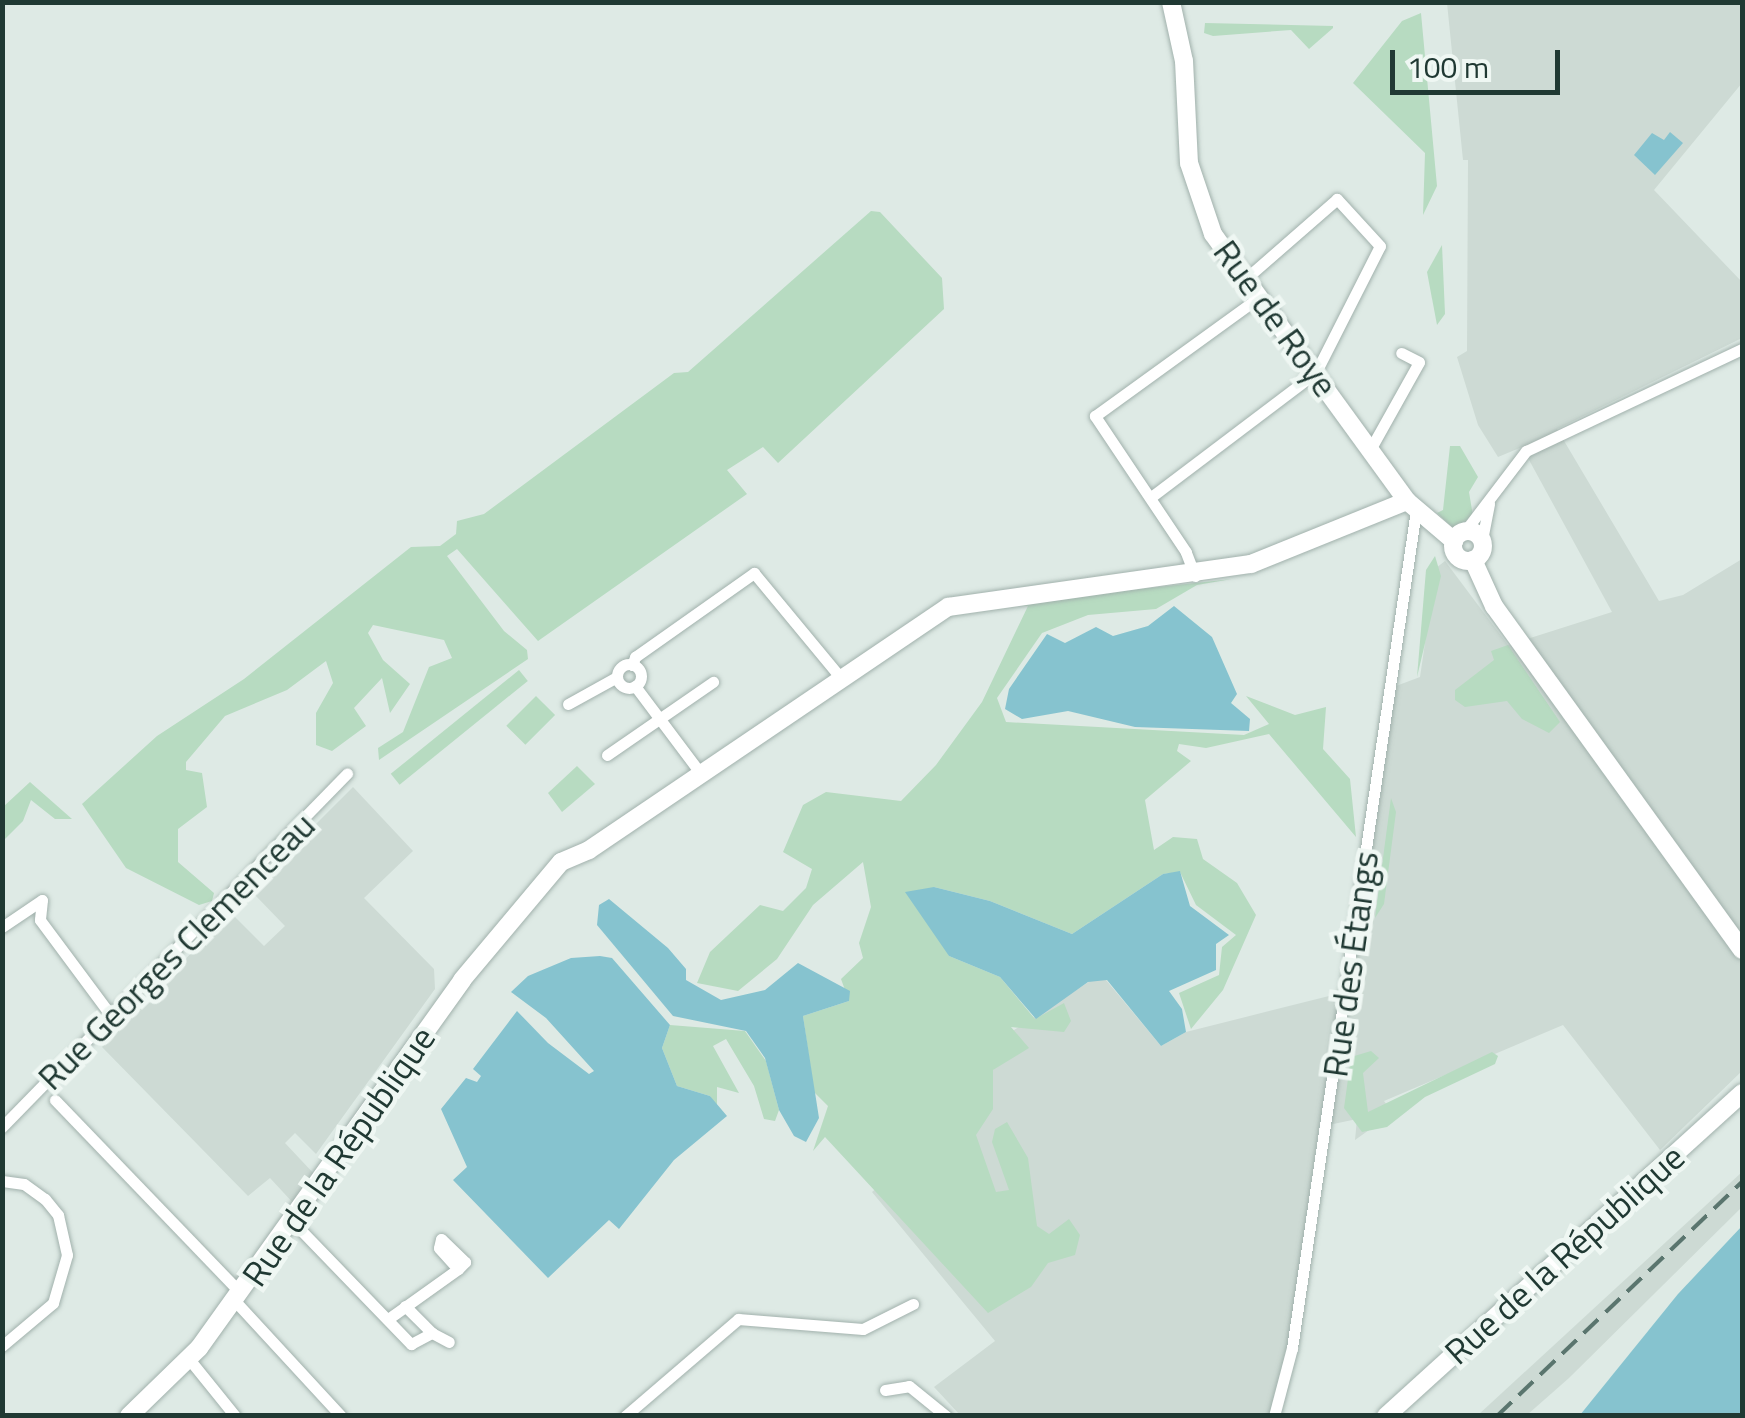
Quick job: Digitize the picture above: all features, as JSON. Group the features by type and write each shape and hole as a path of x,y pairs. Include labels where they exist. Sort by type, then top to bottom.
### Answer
{"street":[{"name":"Rue de Roye","path":"1171,2 1184,61 1192,178 1213,234 1412,506 1467,538 1458,557 1473,560"},
{"path":"1151,497 1316,372 1380,246 1337,199 1244,280"},
{"path":"1195,576 1151,497 1095,416 1258,298"},
{"path":"1742,349 1526,451 1491,495 1467,538 1494,606 1742,950"},
{"path":"1371,448 1419,362 1401,353"},
{"name":"Rue de la République","path":"129,1416 189,1360 294,1222 462,980 562,862 589,850 948,607 1195,576 1279,556 1412,506"},
{"name":"Rue des Étangs","path":"1274,1416 1294,1329 1412,506"},
{"path":"568,704 617,677 621,667 632,665 754,573 840,677"},
{"path":"632,665 641,677 635,686"},
{"path":"617,677 623,687 635,686"},
{"path":"607,755 713,682"},
{"path":"635,686 700,774"},
{"name":"Rue Georges Clemenceau","path":"2,1127 347,773"},
{"path":"2,928 42,900 40,920"},
{"path":"23,912 40,920 112,1017"},
{"name":"Rue de la République","path":"1386,1416 1742,1093"},
{"path":"54,1100 238,1297 341,1416"},
{"path":"2,1181 24,1184 45,1199 58,1215 67,1255 53,1304 2,1346"},
{"path":"294,1222 411,1344 432,1333"},
{"path":"388,1319 458,1269"},
{"path":"626,1415 738,1320 863,1329 912,1304"},
{"path":"405,1306 432,1333 448,1342"},
{"path":"189,1360 235,1416"},
{"path":"885,1390 909,1386 946,1416"}],"shaded area":[{"path":"1447,3 1742,3 1742,83 1654,190 1742,282 1742,338 1557,429 1659,601 1683,595 1742,559 1742,1071 1660,1150 1563,1025 1384,1101 1393,1113 1355,1140 1357,1119 1319,1127 1287,1357 1270,1415 960,1415 934,1387 995,1341 872,1192 981,1099 1008,1034 1101,974 1161,1046 1186,1032 1329,996 1338,1003 1396,686 1420,677 1436,568 1445,561 1508,645 1612,612 1522,447 1498,457 1478,425 1457,357 1467,351 1468,160 1463,160"},
{"path":"353,787 413,851 364,898 434,969 435,989 316,1154 295,1133 285,1143 316,1176 295,1205 270,1178 248,1196 102,1047 230,912 264,946 285,926 250,890"},
{"path":"1742,1172 1742,1207 1569,1378 1527,1415 1478,1415"}],"green space":[{"path":"1421,13 1437,186 1423,215 1425,153 1353,83 1402,21"},
{"path":"1205,23 1333,28 1309,49 1291,30 1213,36 1204,33"},
{"path":"871,211 880,212 942,278 944,309 778,463 763,447 727,470 747,494 538,641 457,549 447,556 504,631 527,650 528,659 379,760 378,748 403,732 429,667 452,658 444,640 373,625 368,633 383,660 410,684 390,713 382,678 354,708 366,726 332,751 316,745 316,713 333,683 326,661 287,690 225,716 186,762 186,770 202,773 207,807 178,829 178,862 214,893 212,901 199,905 126,868 82,804 157,736 244,679 411,547 440,546 456,534 457,521 484,514 674,373 688,372"},
{"path":"1442,245 1445,314 1437,325 1427,272"},
{"path":"1450,446 1460,446 1478,477 1469,492 1473,516 1454,529 1437,513 1443,510"},
{"path":"1435,556 1441,576 1417,677 1426,570"},
{"path":"1232,579 1197,585 1156,609 1088,615 1042,633 997,698 1006,722 1244,735 1269,724 1246,696 1295,715 1326,707 1323,749 1350,779 1356,837 1269,734 1206,748 1179,744 1177,751 1191,761 1145,800 1154,850 1173,837 1197,839 1203,859 1237,883 1256,915 1223,990 1191,1029 1179,993 1219,975 1222,947 1236,935 1196,905 1180,872 1163,874 1072,934 990,901 934,887 949,956 1000,977 1035,1019 1064,1003 1071,1021 1064,1032 1011,1027 1029,1048 993,1070 993,1109 976,1135 996,1192 1009,1190 992,1142 995,1129 1007,1122 1028,1158 1037,1226 1049,1234 1069,1219 1080,1235 1075,1255 1048,1263 1031,1287 988,1313 825,1137 813,1151 828,1106 814,1092 803,1016 849,1001 841,979 863,958 859,943 871,907 863,862 813,905 777,959 738,991 697,983 710,952 760,905 783,911 806,888 812,869 783,852 803,805 826,792 901,801 936,765 982,702 1028,606 992,605"},
{"path":"1508,645 1560,722 1549,733 1522,719 1507,701 1465,707 1455,700 1455,690 1494,660 1491,651"},
{"path":"519,670 528,681 400,785 391,774"},
{"path":"536,696 555,715 525,745 506,726"},
{"path":"577,766 595,784 562,812 548,793"},
{"path":"30,782 72,819 55,819 31,800 23,821 3,841 3,807"},
{"path":"1391,798 1396,812 1384,904 1375,918"},
{"path":"670,1025 745,1031 766,1061 779,1110 775,1121 764,1119 754,1086 726,1039 713,1046 739,1093 717,1087 717,1108 710,1096 677,1086 662,1048"},
{"path":"1371,1051 1379,1058 1363,1073 1368,1112 1492,1052 1498,1056 1495,1064 1425,1097 1387,1127 1362,1132 1344,1108 1351,1057"}],"water":[{"path":"1670,132 1683,143 1655,175 1634,155 1652,133 1664,140"},
{"path":"1174,606 1212,637 1237,694 1231,703 1250,719 1249,731 1135,727 1068,711 1022,719 1005,709 1009,689 1047,634 1065,643 1096,627 1113,636 1148,626"},
{"path":"1180,871 1190,906 1229,935 1216,944 1216,970 1169,991 1182,1009 1186,1032 1161,1046 1107,980 1088,982 1036,1019 1000,977 949,956 905,892 934,887 990,901 1072,934 1163,874"},
{"path":"609,899 668,948 686,969 686,980 721,1000 765,990 798,963 850,991 849,1001 803,1016 819,1118 806,1142 794,1136 779,1110 765,1058 746,1031 673,1016 597,925 599,905"},
{"path":"571,958 612,958 670,1025 662,1048 677,1086 710,1096 727,1116 674,1160 619,1229 609,1220 548,1278 453,1180 467,1167 441,1109 466,1078 477,1082 481,1076 473,1069 517,1011 548,1043 589,1074 594,1071 546,1018 511,992 528,976"},
{"path":"1742,1226 1742,1415 1580,1415 1678,1294"}],"railway":[{"path":"1497,1416 1742,1182"}]}
